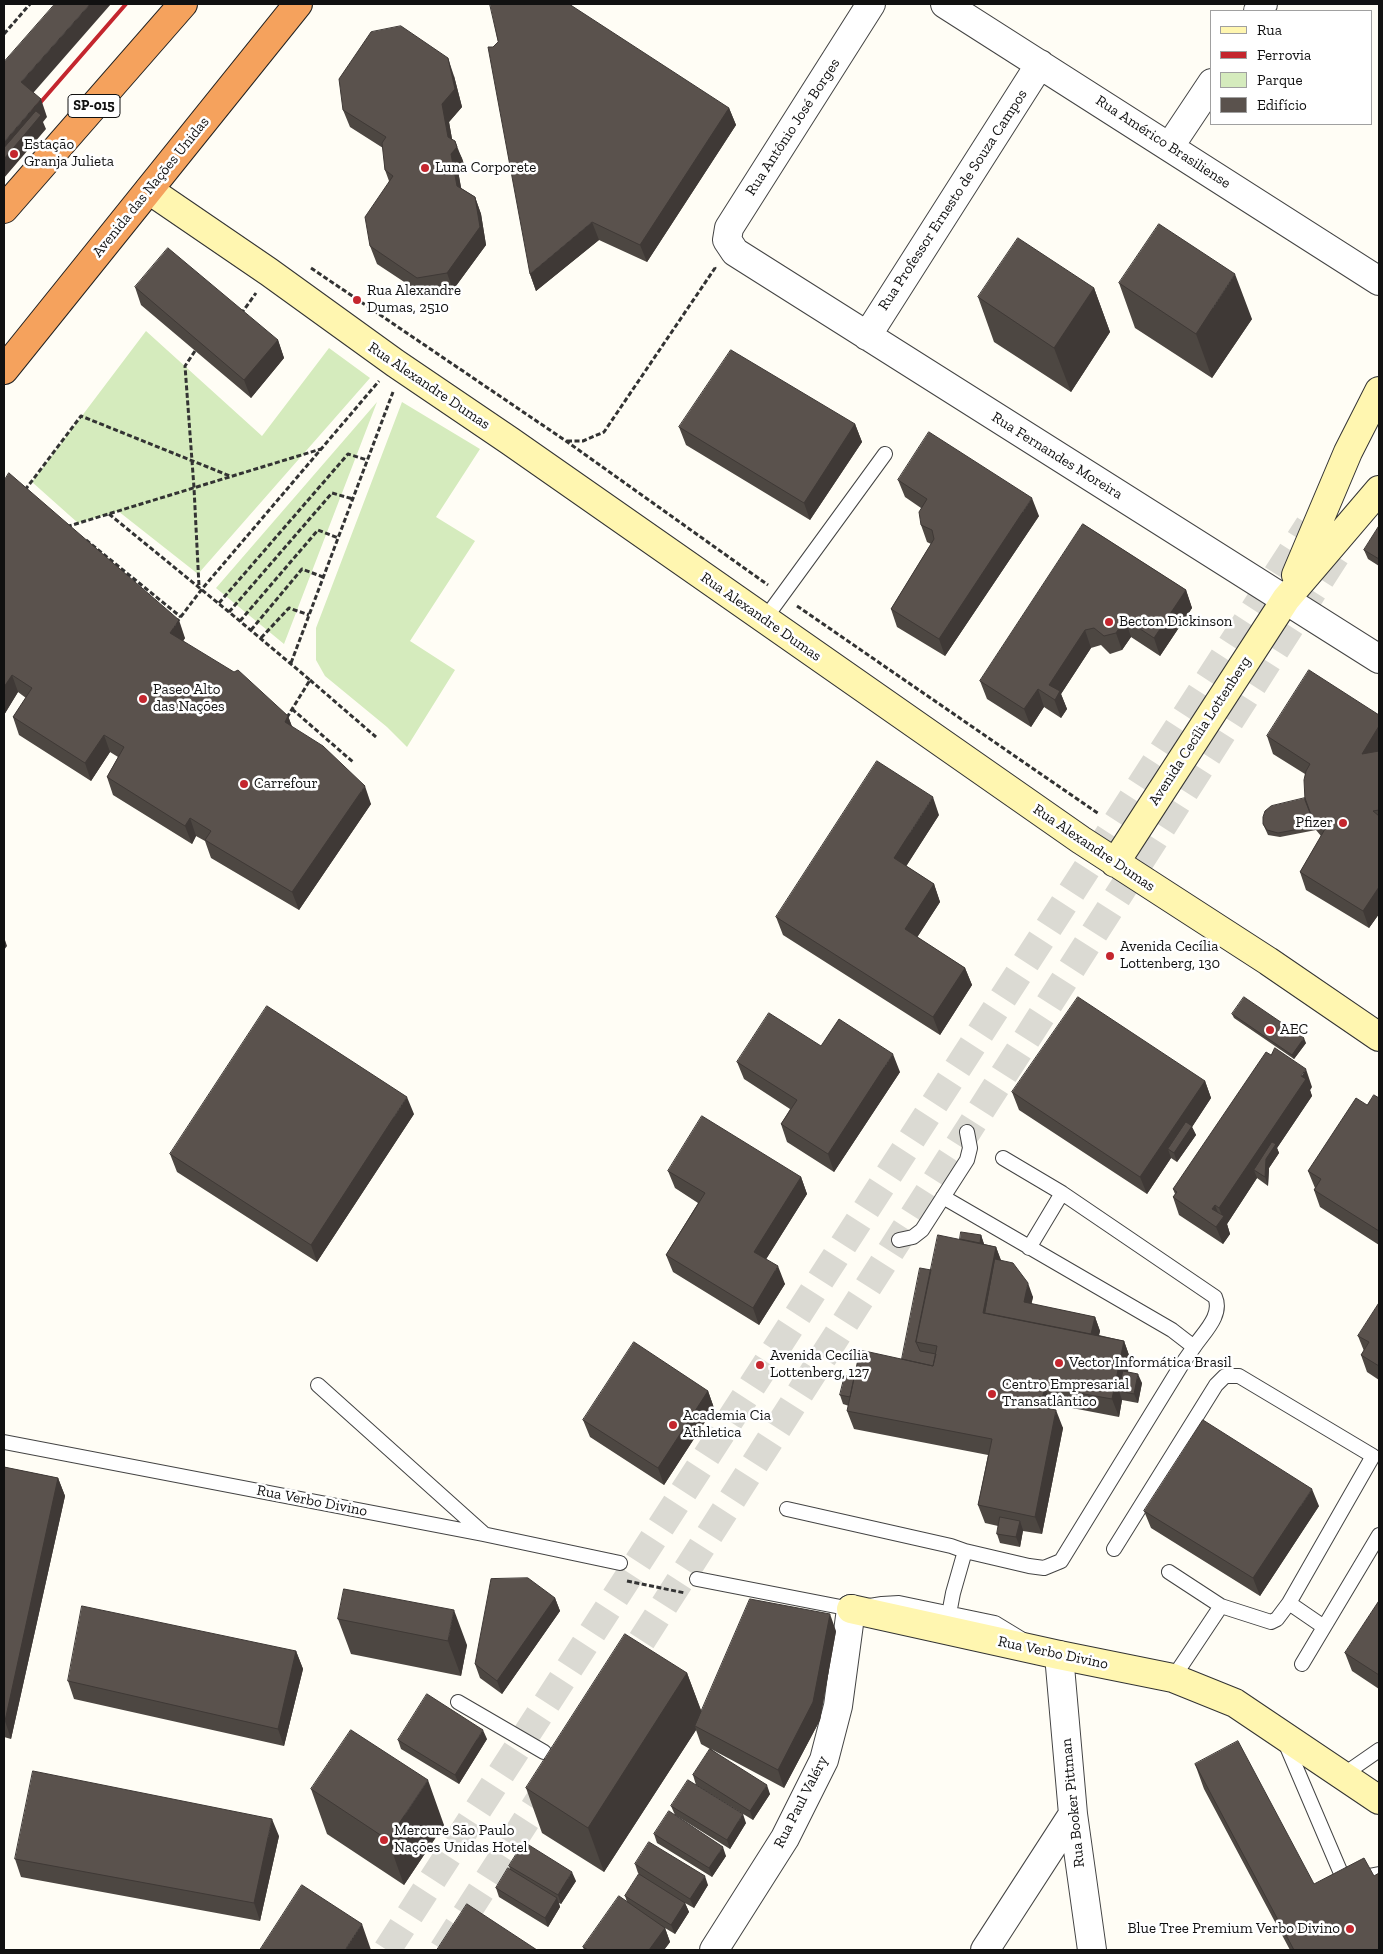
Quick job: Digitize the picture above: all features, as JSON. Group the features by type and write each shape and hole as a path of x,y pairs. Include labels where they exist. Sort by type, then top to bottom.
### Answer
{"highway":[{"name":"SP-015","path":"4,208 184,4"},
{"name":"Avenida das Nações Unidas","path":"4,370 298,4"}],"street":[{"name":"Rua Antônio José Borges","path":"734,252 728,240 728,228 871,4"},
{"name":"Rua Américo Brasiliense","path":"945,4 1379,281"},
{"name":"Rua Professor Ernesto de Souza Campos","path":"866,336 1040,64"},
{"path":"1170,146 1210,86"},
{"name":"Rua Alexandre Dumas","path":"148,190 1115,864 1268,961 1379,1037"},
{"name":"Rua Fernandes Moreira","path":"734,252 1379,659"},
{"name":"Avenida Cecília Lottenberg","path":"1286,599 1348,452 1379,391"},
{"name":"Avenida Cecília Lottenberg","path":"1115,864 1286,599 1379,490"},
{"name":"Rua Verbo Divino","path":"851,1609 1173,1678 1235,1703 1379,1800"},
{"name":"Rua Paul Valéry","path":"714,1950 785,1838 824,1760 838,1706 851,1609"},
{"name":"Rua Booker Pittman","path":"1048,1652 1092,1950"},
{"path":"985,1950 1073,1814"}],"lane":[{"path":"764,620 885,454"},
{"path":"899,1240 913,1237 922,1230 967,1160 970,1148 967,1132"},
{"path":"787,1509 951,1546 1029,1566 1044,1568 1062,1561 1182,1364 1217,1313 1218,1304 1215,1297 1062,1193 1003,1158"},
{"path":"1030,1248 1062,1193"},
{"path":"943,1197 1172,1330 1194,1347"},
{"path":"1114,1549 1216,1385 1225,1376 1239,1376 1376,1458 1277,1620 1271,1622 1221,1606 1169,1572"},
{"path":"318,1384 483,1534"},
{"name":"Rua Verbo Divino","path":"4,1442 483,1534 620,1563"},
{"path":"1302,1664 1379,1535"},
{"path":"949,1614 965,1551"},
{"name":"Rua Verbo Divino","path":"701,1580 851,1609"},
{"path":"851,1609 899,1603 995,1623 1048,1652"},
{"path":"1288,1603 1324,1627"},
{"path":"1173,1678 1221,1606"},
{"path":"458,1702 544,1752"},
{"path":"1282,1734 1343,1878 1348,1880 1379,1874"},
{"path":"1343,1775 1379,1750"}],"path":[{"path":"4,34 30,4"},
{"path":"307,266 566,441 782,595 1099,814"},
{"path":"238,319 268,272"},
{"path":"195,351 185,366 200,588"},
{"path":"172,627 200,588 394,363"},
{"path":"291,663 392,395"},
{"path":"19,488 25,491 81,416 230,476"},
{"path":"69,526 321,449"},
{"path":"219,603 348,454 367,460"},
{"path":"230,612 332,492 353,499"},
{"path":"108,514 240,620 376,737"},
{"path":"61,520 76,532"},
{"path":"240,620 318,530 338,538"},
{"path":"84,538 181,617"},
{"path":"251,630 302,569 323,577"},
{"path":"261,638 289,608 309,615"},
{"path":"284,724 310,680"},
{"path":"292,709 353,762"},
{"path":"599,1558 602,1575 684,1593 701,1580"}],"green space":[{"path":"146,331 262,436 329,348 370,378 198,574 118,511 78,523 32,482"},
{"path":"377,402 284,644 216,588"},
{"path":"402,402 480,449 436,517 475,541 410,641 455,670 407,747 387,727 325,676 316,660 316,628"}],"building":[{"path":"55,4 90,4 21,82 41,99 4,142 4,62"},
{"path":"490,4 569,4 729,108 640,245 592,222 530,274 488,47 493,47 498,42"},
{"name":"Luna Corporete","path":"401,26 448,58 455,89 442,104 448,137 455,141 457,147 451,154 457,186 475,197 480,227 447,273 417,278 370,246 365,217 393,176 385,170 382,143 386,137 343,110 339,79 371,32"},
{"path":"36,111 41,115 4,159 4,148"},
{"path":"1159,224 1235,274 1196,334 1119,283"},
{"path":"1018,238 1094,288 1054,348 978,297"},
{"path":"168,248 278,340 244,380 135,287"},
{"path":"731,350 855,424 804,503 679,427"},
{"path":"929,432 1032,498 939,639 891,609 934,539 932,530 921,525 919,512 927,499 898,480"},
{"name":"Paseo Alto das Nações","path":"9,473 179,620 170,633 234,672 238,670 288,716 285,722 323,746 365,786 292,892 205,840 211,831 190,818 185,826 107,777 124,747 104,735 85,763 13,717 32,688 12,675 4,687 4,481"},
{"name":"Becton Dickinson","path":"1083,524 1186,590 1154,638 1125,619 1116,633 1104,636 1094,628 1085,630 1049,685 1060,691 1055,700 1038,689 1024,709 980,681"},
{"path":"1379,526 1379,559 1364,550"},
{"path":"1309,670 1379,715 1379,726 1362,754 1379,751 1379,810 1373,811 1379,816 1379,887 1363,911 1300,872 1325,829 1310,813 1305,800 1304,780 1310,764 1267,736"},
{"path":"877,761 933,797 894,858 934,884 905,929 965,968 933,1017 776,917"},
{"path":"1305,798 1315,826 1278,833 1267,830 1263,824 1265,811 1271,806"},
{"path":"1078,997 1205,1081 1140,1177 1012,1092"},
{"path":"1244,997 1304,1038 1292,1055 1232,1014"},
{"path":"267,1006 407,1097 311,1245 170,1154"},
{"path":"769,1013 821,1046 839,1019 893,1054 828,1154 781,1124 797,1100 737,1062"},
{"path":"1275,1048 1306,1069 1301,1076 1306,1079 1219,1208 1215,1205 1212,1209 1224,1216 1216,1227 1173,1197 1177,1192 1173,1189 1266,1052 1271,1055"},
{"path":"1374,1095 1379,1098 1379,1231 1314,1190 1321,1179 1308,1171 1356,1098 1367,1105"},
{"path":"702,1116 801,1177 754,1252 778,1266 753,1308 666,1255 705,1193 668,1171"},
{"path":"1186,1122 1192,1126 1174,1153 1168,1149"},
{"path":"1272,1142 1276,1144 1266,1159 1265,1177 1254,1170"},
{"path":"961,1232 981,1235 980,1243 960,1239"},
{"name":"Centro Empresarial Transatlântico","path":"938,1235 996,1247 983,1313 1124,1341 1112,1399 1045,1387 1040,1407 1056,1410 1035,1517 978,1505 992,1439 847,1411 860,1350 933,1366 937,1346 916,1342"},
{"path":"995,1259 1013,1263 1028,1283 1024,1302 1095,1317 1091,1334 985,1313"},
{"path":"920,1268 931,1270 916,1342 920,1351 936,1354 933,1366 902,1359"},
{"path":"1379,1303 1379,1366 1361,1355 1369,1342 1358,1336"},
{"path":"634,1342 708,1391 658,1468 583,1420"},
{"path":"1123,1371 1138,1374 1134,1394 1119,1391"},
{"path":"845,1375 854,1378 850,1397 840,1395"},
{"path":"1203,1420 1312,1489 1253,1578 1144,1511"},
{"path":"4,1467 58,1478 5,1721 4,1721"},
{"path":"1000,1517 1020,1521 1016,1537 997,1534"},
{"path":"528,1578 555,1598 497,1681 475,1664 491,1579"},
{"path":"344,1589 454,1610 448,1641 338,1619"},
{"path":"750,1599 830,1614 813,1702 778,1770 695,1726"},
{"path":"1379,1601 1379,1675 1345,1653"},
{"path":"82,1606 296,1651 278,1729 68,1681"},
{"path":"625,1634 687,1673 588,1828 526,1788"},
{"path":"427,1694 483,1730 455,1775 398,1740"},
{"path":"351,1730 428,1780 388,1840 311,1789"},
{"path":"1238,1741 1314,1884 1364,1858 1374,1876 1379,1873 1379,1950 1294,1950 1195,1764"},
{"path":"710,1749 767,1785 750,1811 693,1775"},
{"path":"33,1771 272,1819 254,1903 15,1859"},
{"path":"688,1780 743,1814 727,1840 671,1806"},
{"path":"669,1811 723,1847 709,1868 654,1834"},
{"path":"524,1842 572,1872 558,1895 509,1866"},
{"path":"649,1842 705,1876 690,1899 635,1864"},
{"path":"508,1868 557,1898 545,1918 496,1888"},
{"path":"639,1874 685,1903 671,1925 625,1896"},
{"path":"302,1885 362,1924 345,1950 260,1950"},
{"path":"619,1896 665,1928 649,1950 588,1950 583,1947"},
{"path":"467,1904 537,1950 437,1950"}],"tunnel":[{"path":"387,1950 1309,525"},
{"path":"619,1676 1340,549"},
{"path":"443,1950 554,1777"}],"railway":[{"path":"33,111 126,4"}],"place":[{"name":"Estação Granja Julieta","path":"14,154"},
{"name":"Luna Corporete","path":"425,168"},
{"name":"Rua Alexandre Dumas, 2510","path":"357,300"},
{"name":"Becton Dickinson","path":"1109,622"},
{"name":"Paseo Alto das Nações","path":"143,699"},
{"name":"Carrefour","path":"244,784"},
{"name":"Pfizer","path":"1343,823"},
{"name":"Avenida Cecília Lottenberg, 130","path":"1110,956"},
{"name":"AEC","path":"1270,1030"},
{"name":"Vector Informática Brasil","path":"1059,1363"},
{"name":"Avenida Cecília Lottenberg, 127","path":"760,1365"},
{"name":"Centro Empresarial Transatlântico","path":"992,1394"},
{"name":"Academia Cia Athletica","path":"673,1425"},
{"name":"Mercure São Paulo Nações Unidas Hotel","path":"384,1840"},
{"name":"Blue Tree Premium Verbo Divino","path":"1350,1929"}]}
